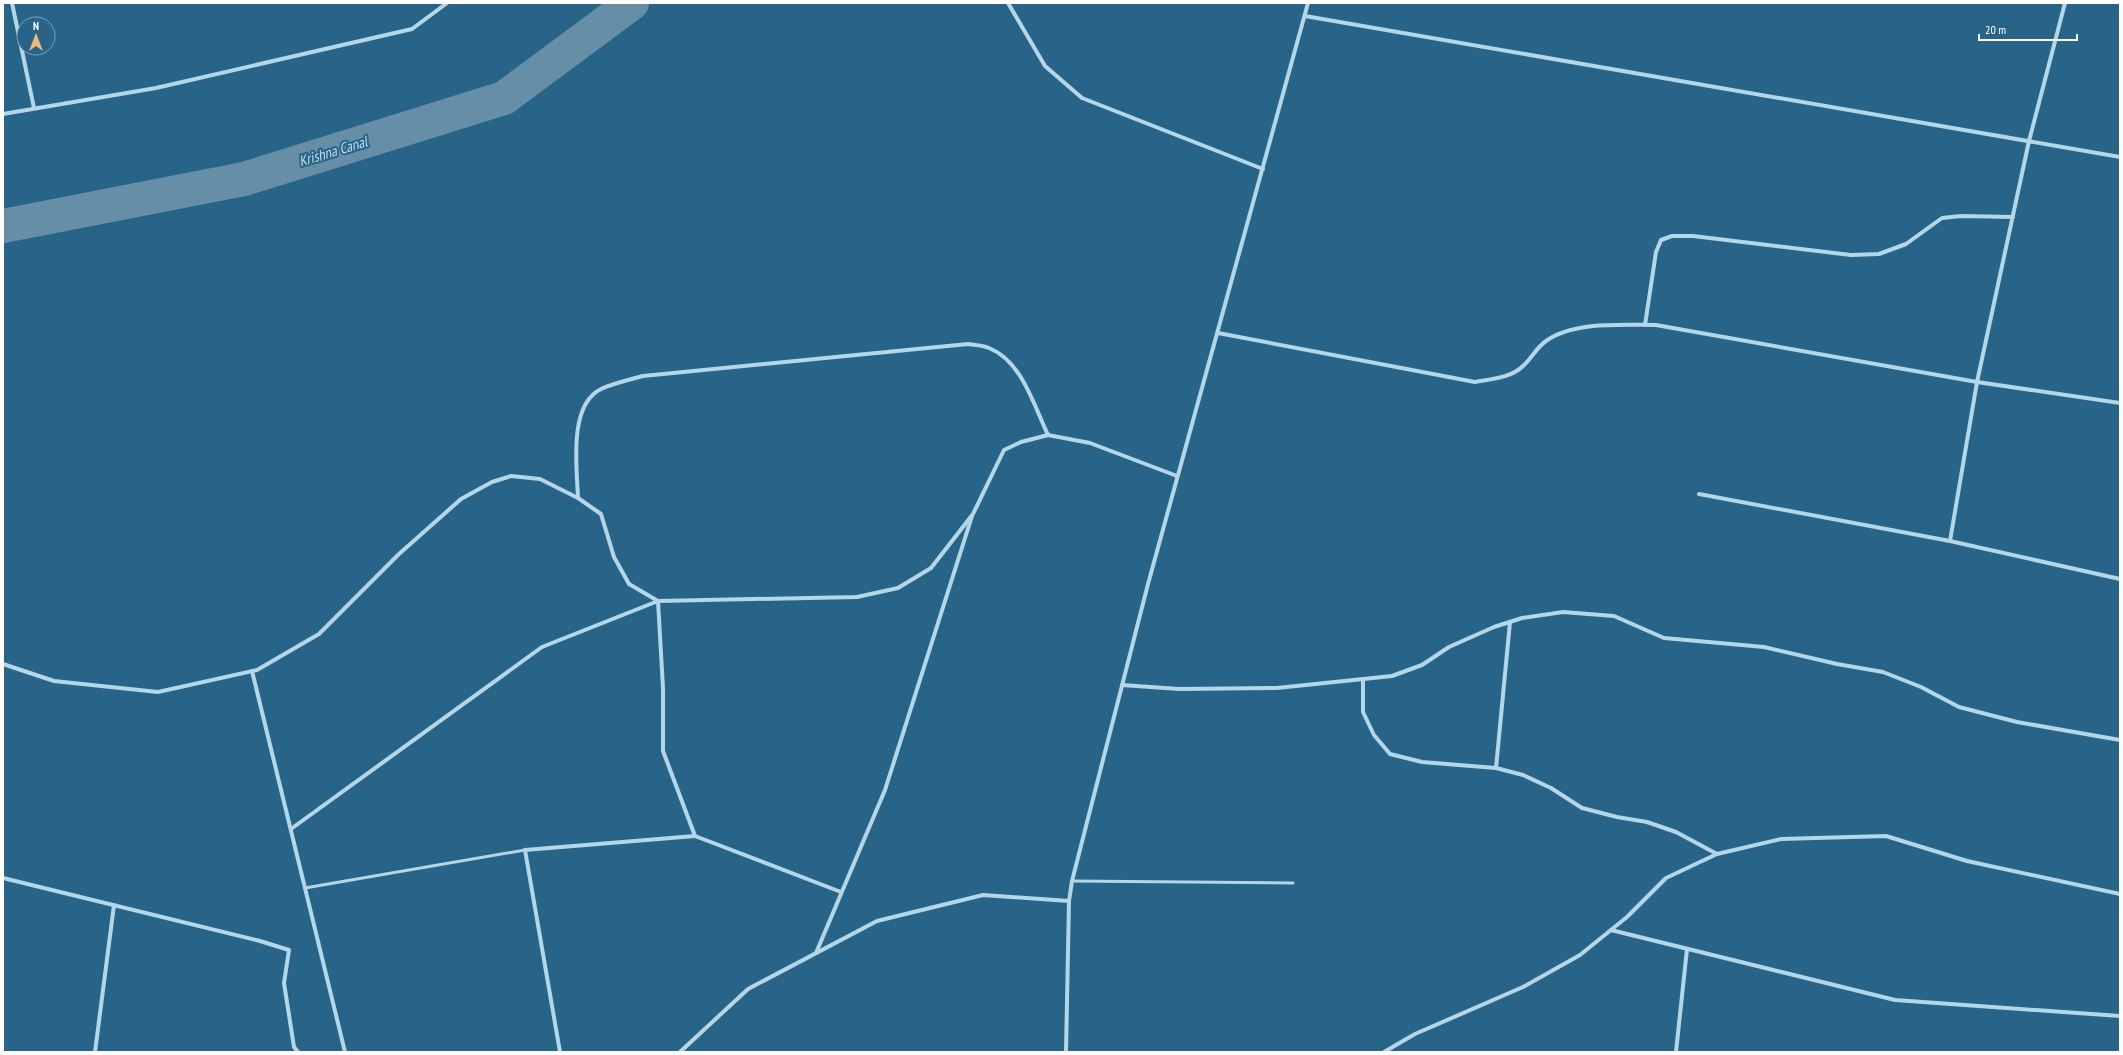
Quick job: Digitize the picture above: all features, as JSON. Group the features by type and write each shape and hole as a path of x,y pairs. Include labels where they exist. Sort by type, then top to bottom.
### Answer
{"street":[{"path":"12,3 34,108"},
{"path":"3,114 156,88 412,29 447,3"},
{"path":"1008,3 1046,66 1082,98 1263,168"},
{"path":"1066,1052 1069,901 1072,881 1177,476 1218,333 1308,3"},
{"path":"1950,541 1977,382 2029,141 2064,3"},
{"path":"1305,16 2120,157"},
{"path":"1645,325 1656,252 1661,240 1672,236 1693,236 1852,255 1879,254 1906,244 1942,218 1961,216 2013,217"},
{"path":"1218,333 1475,382 1502,377 1523,367 1545,341 1572,329 1611,325 1656,325 1977,382 2120,403"},
{"path":"578,498 576,436 584,406 600,389 643,376 968,344 989,348 1010,362 1025,387 1048,435"},
{"path":"816,952 884,790 973,514 1004,450 1020,442 1048,435 1090,443 1177,476"},
{"path":"3,664 54,681 158,692 252,671 319,634 399,554 460,499 492,482 511,476 540,479 578,498 601,514 614,557 630,584 658,601"},
{"path":"1699,494 1950,541 2120,579"},
{"path":"290,829 542,647 658,601 857,597 898,588 931,568 973,514"},
{"path":"658,601 664,688 664,751 695,836"},
{"path":"1122,685 1179,689 1277,688 1392,676 1422,665 1449,647 1510,622 1522,618 1563,612 1614,616 1664,638 1764,647 1837,664 1883,672 1920,687 1959,708 2017,722 2120,740"},
{"path":"1496,768 1510,622"},
{"path":"252,671 345,1052"},
{"path":"1363,680 1363,712 1374,735 1390,754 1422,762 1496,768 1523,775 1544,784 1582,808 1617,817 1647,822 1676,832 1717,854"},
{"path":"560,1052 525,850 695,836 842,892"},
{"path":"1384,1052 1415,1034 1523,987 1580,955 1627,917 1666,878 1717,854 1781,839 1886,836 1967,861 2120,894"},
{"path":"3,878 260,941 289,950 284,983 294,1047 298,1052"},
{"path":"680,1052 748,989 876,920 983,894 1069,901"},
{"path":"95,1052 114,905"},
{"path":"1611,930 1894,1000 2120,1016"},
{"path":"1676,1052 1687,949"}],"lane":[{"path":"305,888 525,850"},
{"path":"1072,881 1293,883"}],"waterway":[{"name":"Krishna Canal","path":"3,226 244,179 504,98 632,3"}]}
